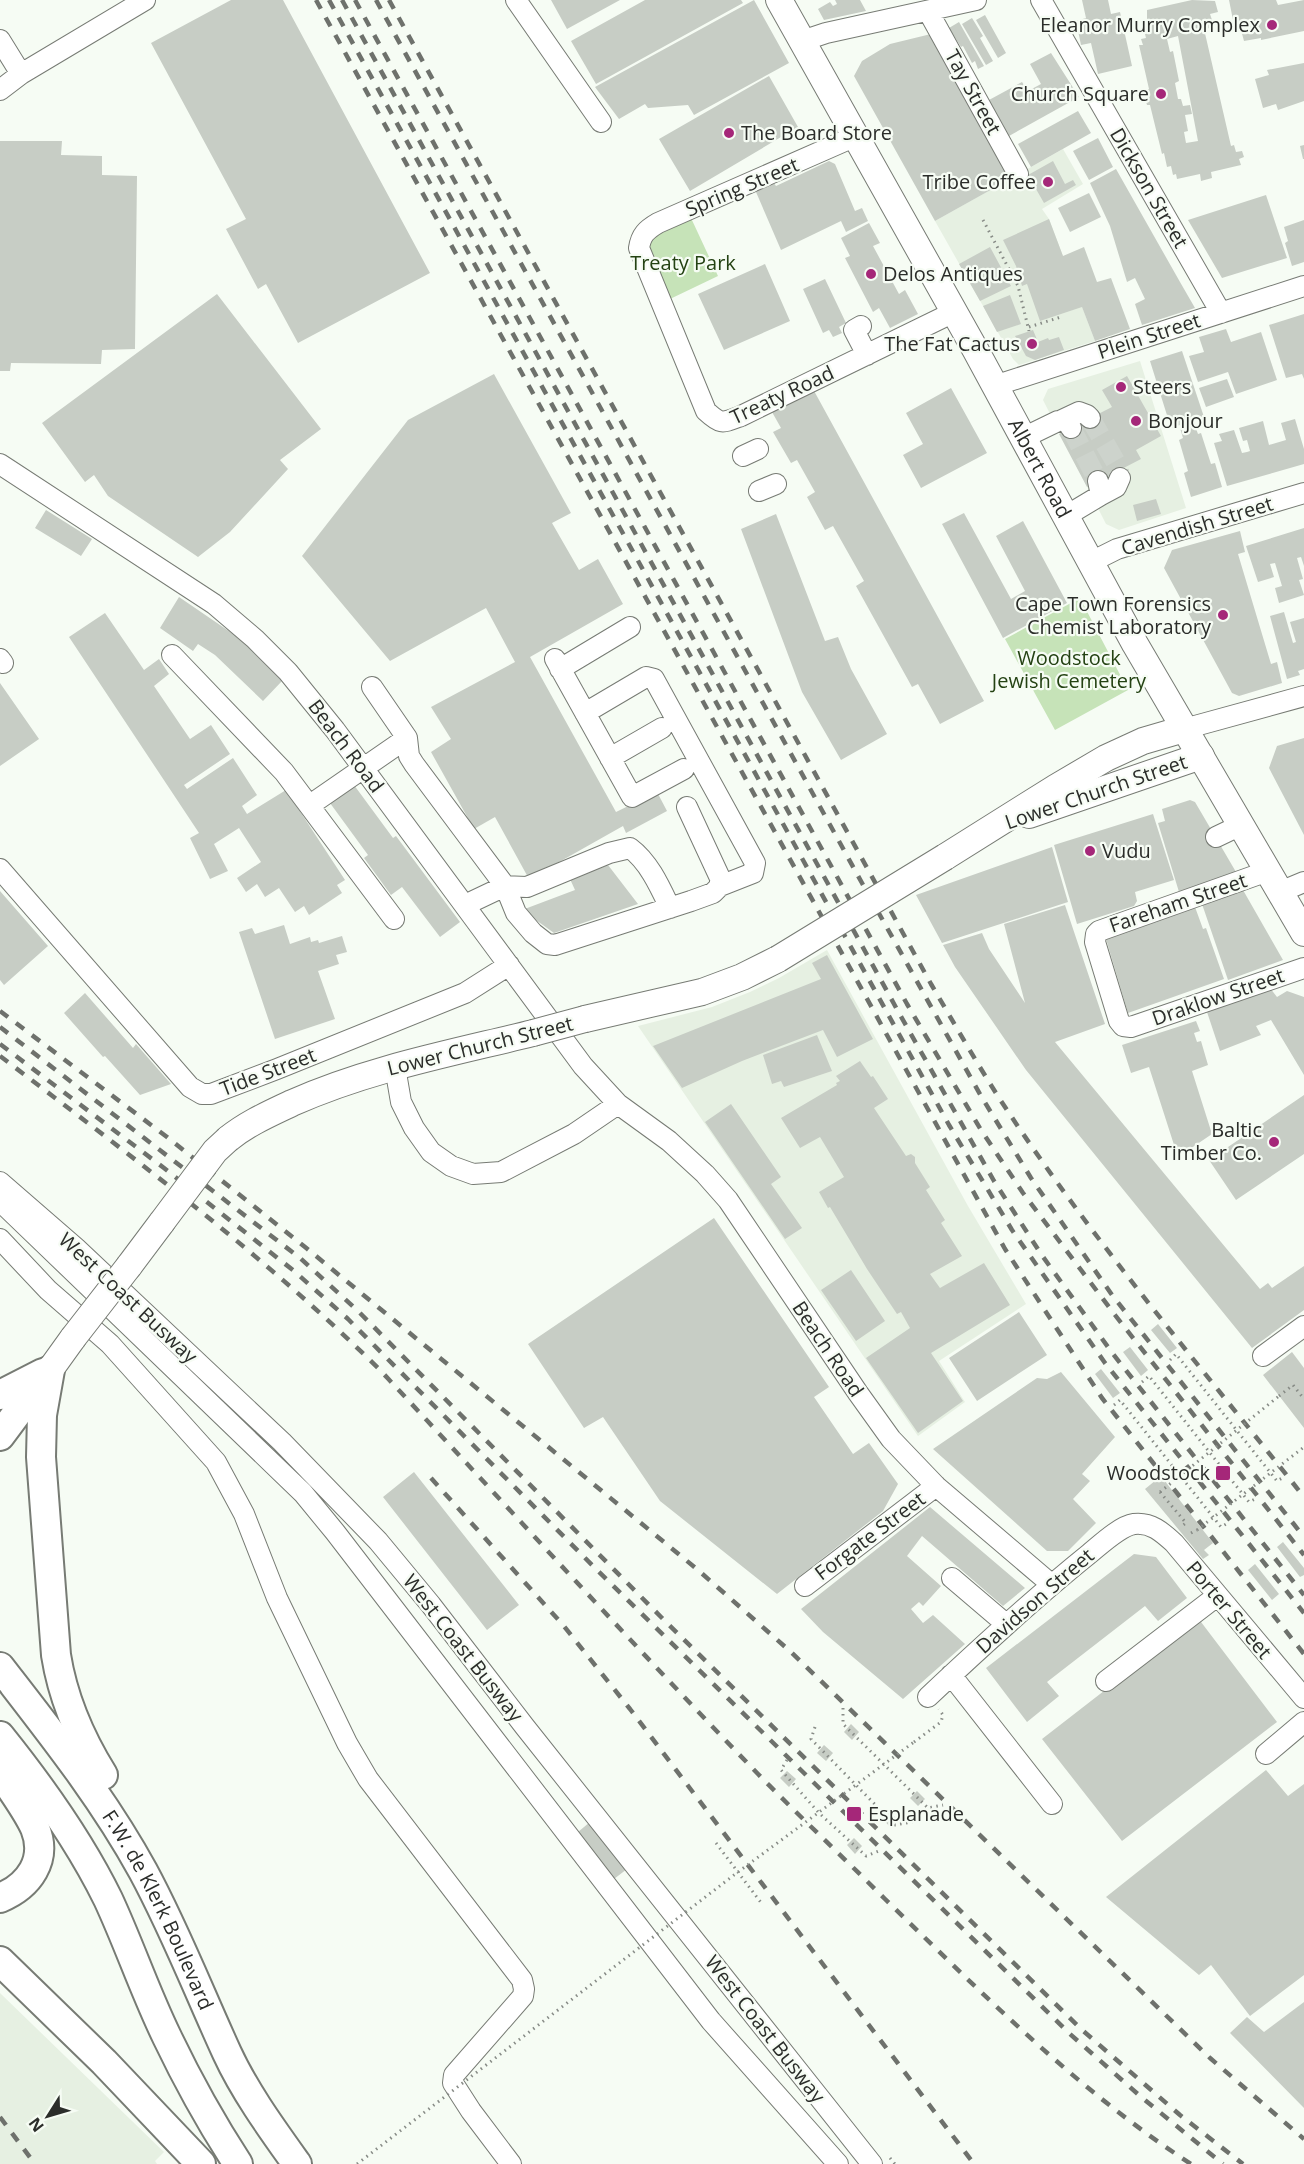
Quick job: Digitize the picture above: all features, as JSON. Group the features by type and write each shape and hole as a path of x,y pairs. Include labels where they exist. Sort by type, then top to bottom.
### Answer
{"highway":[{"path":"0,1395 50,1370"},
{"path":"0,1437 50,1370"},
{"path":"50,1370 42,1415 41,1456 50,1585 60,1677 82,1739 135,1830 142,1870"},
{"name":"F.W. de Klerk Boulevard","path":"0,1667 71,1759 142,1870 179,1941 228,2055 256,2103 297,2164"},
{"name":"F.W. de Klerk Boulevard","path":"0,1736 38,1785 79,1846 111,1908 166,2035 196,2093 238,2164"},
{"path":"0,1772 35,1828 39,1848 35,1868 27,1882 14,1892 0,1898"},
{"path":"0,1961 104,2062 201,2164"}],"main road":[{"name":"Albert Road","path":"779,0 954,312 1135,644 1304,933"},
{"name":"Lower Church Street","path":"50,1370 215,1151 252,1122 313,1094 358,1077 585,1019 702,992 742,977 778,959 1106,758 1143,741 1184,729"},
{"name":"Lower Church Street","path":"992,828 1201,756"}],"street":[{"path":"0,90 21,74 145,0"},
{"path":"516,0 601,122"},
{"path":"802,41 826,33 976,0"},
{"name":"Dickson Street","path":"1041,0 1221,313"},
{"name":"Tay Street","path":"928,11 1018,174"},
{"path":"0,40 21,74"},
{"name":"Spring Street","path":"639,248 640,238 647,230 658,224 856,136"},
{"name":"Treaty Road","path":"639,248 706,411 717,422 725,422 741,416 954,312"},
{"name":"Plein Street","path":"994,386 1304,286"},
{"path":"855,335 867,354"},
{"path":"1023,438 1067,424 1079,412 1090,418"},
{"name":"Beach Road","path":"0,464 214,604 255,639 288,672 364,769 583,1066 618,1104 669,1141 705,1174 728,1200 858,1394 891,1439 936,1486 1051,1584"},
{"path":"1066,516 1100,488 1116,487 1120,478"},
{"name":"Cavendish Street","path":"1091,562 1117,549 1304,493"},
{"path":"630,627 557,664 632,797 684,769"},
{"path":"172,655 284,772 394,919"},
{"path":"372,687 406,738 414,764 505,886 516,913 532,933 547,944 555,945 713,893 720,886 753,873 756,868 654,679 646,677 585,713"},
{"path":"1184,729 1304,696"},
{"path":"610,758 662,728"},
{"path":"310,806 406,738"},
{"path":"687,807 720,878 720,886"},
{"path":"1216,837 1241,825"},
{"path":"465,905 505,886 527,887 609,853 630,848 637,853 657,882 670,908"},
{"name":"Tide Street","path":"0,869 190,1087 202,1094 212,1094 465,993 509,965"},
{"name":"Fareham Street","path":"1131,1027 1123,1026 1119,1021 1095,942 1096,934 1103,928 1274,881 1304,882"},
{"name":"Draklow Street","path":"1131,1027 1304,968"},
{"path":"395,1067 401,1102 414,1128 431,1152 451,1166 473,1174 501,1172 574,1134 618,1104"},
{"name":"West Coast Busway","path":"0,1182 76,1248 282,1442 378,1541 872,2164"},
{"name":"West Coast Busway","path":"0,1201 303,1493 711,2021 838,2164"},
{"path":"0,1239 48,1290 110,1344 216,1462 244,1514 282,1609 347,1743 368,1779 522,1980 525,1989 523,1996 454,2075 453,2083 511,2164"},
{"path":"1263,1356 1304,1326"},
{"name":"Forgate Street","path":"805,1586 936,1486"},
{"name":"Davidson Street","path":"928,1697 1051,1584 1113,1535 1133,1524 1151,1525"},
{"name":"Porter Street","path":"1151,1525 1174,1543 1304,1698"},
{"path":"952,1578 1006,1624"},
{"path":"1106,1681 1217,1596"},
{"path":"951,1675 1052,1804"},
{"path":"1266,1754 1304,1722"}],"path":[{"path":"983,220 1018,286 1028,329 1061,317"},
{"path":"1170,1360 1176,1354 1277,1481 1284,1477"},
{"path":"1142,1382 1149,1376 1224,1473 1249,1502 1255,1499"},
{"path":"1160,1492 1293,1385 1304,1399"},
{"path":"1114,1405 1120,1400 1221,1527 1227,1523"},
{"path":"1197,1530 1304,1447"},
{"path":"843,1708 843,1724 883,1765 928,1808 943,1805"},
{"path":"357,2164 738,1872 940,1722"},
{"path":"815,1727 811,1739 855,1786 895,1825 912,1822"},
{"path":"787,1760 781,1770 819,1813 866,1856 879,1851"},
{"path":"716,1843 762,1904"}],"shaded area":[{"path":"1063,149 1083,184 1042,209 1049,219 1095,341 1019,365 1013,359 935,221"},
{"path":"1140,361 1186,508 1119,530 1106,524 1043,400 1048,389"},
{"path":"827,950 968,1206 1026,1304 939,1361 965,1402 918,1436 638,1026 712,1007 750,992"},
{"path":"0,1993 164,2152 155,2161 157,2164 0,2164"}],"green space":[{"name":"Treaty Park","path":"691,218 718,276 670,299 648,249 650,238"},
{"name":"Woodstock Jewish Cemetery","path":"1080,598 1128,690 1055,730 1005,639"}],"building":[{"path":"231,0 283,0 430,273 298,343 266,284 258,289 226,229 246,219 151,43"},
{"path":"551,0 620,0 567,29"},
{"path":"645,0 741,0 743,3 596,84 571,41"},
{"path":"754,0 789,63 694,115 688,105 648,108 645,104 619,119 595,87"},
{"path":"835,0 860,0 866,11 824,20 818,9 830,2 833,6 837,4"},
{"path":"1082,0 1108,0 1111,14 1120,12 1132,66 1098,74 1091,43 1081,45 1076,21 1086,18"},
{"name":"Church Square","path":"1192,0 1215,1 1218,12 1210,14 1212,20 1208,21 1210,28 1204,29 1231,146 1234,145 1236,152 1242,151 1244,157 1239,159 1241,165 1211,172 1212,178 1201,181 1200,174 1177,179 1176,174 1173,175 1171,166 1167,167 1150,105 1147,105 1143,90 1149,89 1139,45 1143,45 1141,39 1146,38 1143,26 1147,25 1147,10","holes":["1178,36 1198,141 1186,143 1184,132 1188,131 1185,115 1192,114 1190,105 1183,106 1181,99 1178,99 1175,83 1179,81 1173,51 1170,52 1167,39"]},
{"name":"Eleanor Murry Complex","path":"1229,0 1276,0 1278,5 1304,0 1304,31 1261,40 1261,38 1244,41 1238,19 1233,20"},
{"path":"985,15 1006,53 998,58 976,20"},
{"path":"972,18 983,36 980,38 993,61 986,65 962,24"},
{"path":"959,22 984,66 978,69 975,61 972,63 963,46 961,47 949,28"},
{"path":"931,34 1012,178 935,221 854,76 862,61 890,44"},
{"path":"1051,53 1079,97 1009,136 989,100 1022,82 1028,91 1041,84 1030,64"},
{"path":"1304,63 1304,101 1278,110 1276,104 1263,108 1255,79 1269,75 1267,70"},
{"name":"The Board Store","path":"769,76 798,127 690,191 659,139"},
{"path":"1078,111 1091,133 1031,167 1018,144"},
{"path":"1098,138 1113,167 1089,180 1073,151"},
{"path":"0,141 62,141 61,155 102,156 102,175 137,176 135,349 102,350 101,364 11,363 10,371 0,371"},
{"path":"1304,145 1304,159 1303,159 1300,146"},
{"path":"829,161 835,164 855,211 862,208 868,221 846,232 841,221 781,250 756,192 774,183 776,186"},
{"name":"Tribe Coffee","path":"1053,161 1065,184 1073,180 1076,185 1044,203 1028,175"},
{"path":"1116,169 1195,308 1142,325 1135,304 1145,299 1135,278 1127,282 1110,226 1090,183"},
{"path":"1089,193 1101,217 1070,232 1058,208"},
{"path":"1266,195 1287,258 1222,278 1188,220"},
{"path":"1049,219 1063,256 1084,247 1097,282 1111,278 1130,329 1095,341 1082,307 1040,321 1027,284 1022,286 1016,266 1003,240"},
{"path":"1304,220 1304,262 1292,266 1285,243 1288,241 1284,227"},
{"name":"Delos Antiques","path":"869,223 880,243 873,246 899,294 905,290 918,314 890,328 879,308 873,312 845,258 850,256 841,238"},
{"path":"990,247 1011,286 980,301 959,264"},
{"path":"765,264 790,321 724,350 698,294"},
{"path":"825,279 846,323 839,327 842,333 833,337 829,330 823,333 803,289"},
{"path":"217,294 321,429 280,460 288,469 230,532 198,557 108,496 94,475 85,482 42,423"},
{"path":"1010,295 1021,324 997,332 983,306"},
{"path":"1304,314 1304,379 1302,374 1286,378 1269,325"},
{"path":"1226,329 1231,342 1261,332 1277,380 1236,394 1228,372 1198,382 1189,356 1204,352 1199,337"},
{"path":"1033,330 1038,342 1059,337 1064,350 1035,360 1026,356 1015,336"},
{"path":"1182,351 1204,417 1171,428 1150,361"},
{"path":"494,374 571,513 552,523 579,570 598,559 623,604 530,657 616,812 657,792 667,811 626,833 623,826 529,879 495,817 474,829 431,752 451,739 431,707 515,662 486,608 390,661 302,556 408,420"},
{"path":"1127,376 1161,436 1136,450 1141,459 1087,487 1059,434 1112,407 1102,390"},
{"path":"1227,379 1234,397 1206,407 1199,388"},
{"path":"951,388 987,453 921,488 903,455 923,444 906,413"},
{"path":"813,389 984,701 940,724 918,684 912,687 856,586 864,581 833,526 825,530 807,497 815,492 797,460 791,463 773,432 781,428 772,412"},
{"path":"1295,419 1304,449 1304,464 1227,486 1214,443 1222,441 1219,434 1234,430 1242,453 1250,451 1247,440 1243,441 1239,428 1263,421 1269,445 1286,440 1281,423"},
{"path":"1194,423 1198,434 1201,433 1211,464 1215,463 1222,487 1191,497 1184,473 1188,471 1179,440 1183,438 1180,428"},
{"path":"1156,499 1161,514 1137,521 1133,505"},
{"path":"46,510 92,539 81,556 35,528"},
{"path":"964,513 1011,599 1025,591 996,536 1023,521 1067,603 1003,638 942,524"},
{"path":"776,514 825,641 838,637 851,669 887,734 841,760 802,692 741,529"},
{"path":"1304,528 1304,566 1301,557 1297,558 1303,579 1299,580 1304,595 1279,603 1275,588 1282,586 1275,563 1270,564 1274,577 1258,582 1246,546"},
{"name":"Cape Town Forensics Chemist Laboratory","path":"1240,531 1245,552 1238,554 1271,664 1277,662 1282,683 1239,696 1232,693 1164,568 1172,550"},
{"path":"179,597 239,638 282,681 263,701 215,655 198,644 193,651 160,628"},
{"path":"1284,612 1293,643 1296,642 1290,622 1304,618 1304,669 1298,671 1300,675 1287,679 1270,616"},
{"path":"105,613 144,670 159,659 169,674 154,686 190,739 211,725 230,754 184,785 187,789 233,758 257,795 242,806 247,814 286,790 345,880 337,885 342,893 309,915 304,906 295,912 279,888 265,897 257,884 246,892 237,878 261,862 239,828 214,844 228,871 210,879 190,838 199,833 69,637"},
{"path":"0,683 39,739 0,766"},
{"path":"1304,738 1304,835 1269,768 1277,746"},
{"path":"354,785 393,838 396,836 460,922 440,937 402,887 391,895 364,858 368,855 330,803"},
{"path":"1190,800 1195,802 1236,872 1179,892 1158,823 1165,821 1162,809"},
{"path":"1153,814 1174,880 1135,892 1137,901 1134,906 1077,924 1054,845"},
{"path":"1052,847 1068,902 942,943 916,895"},
{"path":"608,865 638,904 554,933 522,910 575,890 570,879"},
{"path":"1243,890 1283,960 1228,980 1202,904"},
{"path":"0,891 48,946 4,985 0,980"},
{"path":"1065,905 1105,1024 1055,1042 1260,1289 1268,1283 1272,1288 1304,1266 1304,1310 1252,1348 1026,1070 955,967 943,945 982,933 989,949 1025,1003 1004,924"},
{"path":"1195,907 1203,929 1206,928 1224,979 1128,1013 1106,939"},
{"path":"284,925 290,944 310,937 311,942 318,940 319,943 342,936 347,952 336,955 339,964 318,971 335,1019 275,1039 239,932 252,928 255,934"},
{"path":"827,955 873,1039 837,1057 823,1030 742,1061 682,1088 653,1046 821,979 812,963"},
{"path":"1270,988 1277,997 1287,991 1304,997 1304,1075 1271,1020 1256,1026 1261,1035 1220,1051 1207,1012"},
{"path":"85,993 133,1048 136,1044 171,1084 140,1095 105,1056 103,1057 64,1013"},
{"path":"1196,1021 1200,1031 1194,1033 1197,1042 1201,1041 1208,1065 1192,1071 1212,1134 1184,1153 1175,1148 1149,1067 1131,1073 1122,1045"},
{"path":"817,1035 832,1071 784,1087 781,1081 772,1084 763,1055"},
{"path":"860,1061 888,1099 874,1108 906,1156 911,1154 915,1157 915,1163 930,1187 926,1190 945,1220 941,1223 962,1256 930,1274 940,1288 984,1263 1010,1305 931,1353 963,1401 918,1433 866,1358 910,1328 901,1312 897,1314 819,1192 844,1177 820,1137 800,1148 781,1118 837,1085 836,1083 840,1081 836,1076"},
{"path":"1304,1095 1304,1154 1236,1200 1209,1160"},
{"path":"731,1104 781,1177 771,1184 802,1228 785,1239 705,1122"},
{"path":"714,1218 829,1387 814,1397 853,1454 869,1443 898,1484 883,1511 777,1594 660,1501 603,1417 584,1428 528,1344"},
{"path":"851,1270 885,1321 856,1341 821,1290"},
{"path":"1019,1312 1047,1355 977,1401 949,1358"},
{"path":"1158,1324 1177,1348 1170,1353 1151,1330"},
{"path":"1130,1347 1148,1370 1141,1376 1123,1352"},
{"path":"1292,1352 1304,1368 1304,1428 1263,1375"},
{"path":"1101,1369 1120,1393 1113,1398 1095,1374"},
{"path":"1061,1372 1115,1437 1082,1474 1090,1481 1073,1499 1096,1523 1068,1551 1047,1551 933,1449 1037,1378 1047,1379"},
{"path":"414,1472 519,1605 487,1630 383,1497"},
{"path":"1161,1476 1213,1543 1204,1550 1209,1555 1203,1559 1145,1489"},
{"path":"930,1507 1025,1588 1003,1606 922,1536 907,1556 941,1586 923,1606 919,1602 911,1609 923,1623 933,1615 965,1644 903,1699 823,1632 801,1609"},
{"path":"1283,1542 1304,1568 1304,1575 1300,1577 1277,1547"},
{"path":"1134,1554 1156,1557 1187,1598 1158,1621 1145,1606 1047,1682 1059,1696 1027,1722 986,1668"},
{"path":"1255,1564 1279,1594 1272,1600 1248,1570"},
{"path":"1198,1618 1277,1722 1122,1841 1042,1739"},
{"path":"851,1724 859,1732 852,1740 844,1732"},
{"path":"824,1745 833,1753 826,1761 817,1753"},
{"path":"1266,1770 1288,1796 1304,1784 1304,1975 1250,2016 1211,1965 1199,1975 1106,1897"},
{"path":"787,1771 796,1779 789,1787 780,1778"},
{"path":"917,1791 925,1799 918,1806 910,1798"},
{"path":"889,1811 897,1819 890,1827 882,1818"},
{"path":"590,1822 627,1869 614,1879 578,1832"},
{"path":"854,1838 862,1846 855,1854 847,1845"},
{"path":"1304,2002 1304,2108 1230,2033 1247,2017 1264,2032"}],"tunnel":[{"path":"1090,418 1118,466 1120,478"},
{"path":"1071,428 1098,481"}],"railway":[{"path":"316,0 1005,1249 1102,1398 1304,1654"},
{"path":"329,0 949,1125 1012,1230 1105,1363 1304,1613"},
{"path":"342,0 899,1013 994,1181 1041,1254 1113,1354 1304,1595"},
{"path":"355,0 907,1004 981,1130 1023,1193 1115,1315 1304,1555"},
{"path":"376,0 981,1096 1031,1178 1112,1295 1304,1537"},
{"path":"389,0 931,984 980,1067 1045,1165 1116,1262 1304,1497"},
{"path":"0,1011 167,1137 305,1247 698,1570 791,1652 1210,2058 1304,2139"},
{"path":"0,1027 300,1258 358,1311 661,1617 1081,2029 1180,2115 1243,2164"},
{"path":"0,1044 164,1168 294,1271 348,1319 598,1571 1070,2034 1140,2096 1223,2164"},
{"path":"0,1056 195,1207 290,1286 335,1327 380,1370 663,1675 806,1822 1032,2039 1109,2105 1191,2164"},
{"path":"431,1478 563,1625 630,1709 974,2164"},
{"path":"0,2117 35,2164"}],"place":[{"name":"Eleanor Murry Complex","path":"1272,25"},
{"name":"Church Square","path":"1161,94"},
{"name":"The Board Store","path":"729,133"},
{"name":"Tribe Coffee","path":"1048,182"},
{"name":"Delos Antiques","path":"871,274"},
{"name":"The Fat Cactus","path":"1032,344"},
{"name":"Steers","path":"1121,387"},
{"name":"Bonjour","path":"1136,421"},
{"name":"Cape Town Forensics Chemist Laboratory","path":"1223,615"},
{"name":"Vudu","path":"1090,851"},
{"name":"Baltic Timber Co.","path":"1274,1142"},
{"name":"Woodstock","path":"1223,1473"},
{"name":"Esplanade","path":"854,1814"}]}
